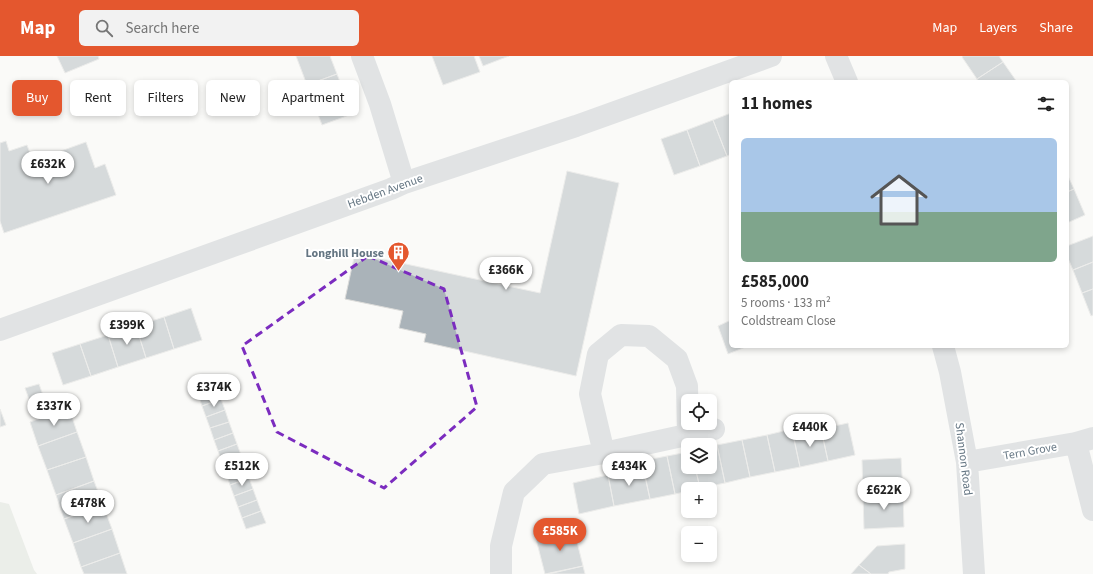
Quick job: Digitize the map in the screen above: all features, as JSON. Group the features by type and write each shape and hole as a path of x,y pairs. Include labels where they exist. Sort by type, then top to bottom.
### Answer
{"street":[{"path":"362,56 380,104 404,183"},
{"name":"Hebden Avenue","path":"0,330 200,259 404,183 576,126 771,56"},
{"path":"836,56 846,80"},
{"path":"604,454 590,394 598,354 621,335 649,336 677,359 687,386 688,434"},
{"name":"Shannon Road","path":"944,348 950,372 967,462 974,574"},
{"path":"501,574 501,546 514,492 543,464 604,454 709,430"},
{"path":"1085,441 1093,510"},
{"name":"Tern Grove","path":"967,462 1085,441"}],"highlighted area":[{"path":"368,256 444,289 477,407 384,488 277,432 242,346"}],"shaded area":[{"path":"0,502 9,504 34,570 37,574 0,574"}],"building":[{"path":"57,56 98,56 99,59 65,73"},
{"path":"296,56 330,56 337,74 321,80 305,80"},
{"path":"432,56 474,56 480,72 443,85"},
{"path":"479,56 509,56 483,66"},
{"path":"999,56 1003,62 977,79 962,57"},
{"path":"1003,62 1016,80 977,80"},
{"path":"337,74 339,80 321,80"},
{"path":"729,114 729,155 727,156 713,120"},
{"path":"319,116 347,116 322,125"},
{"path":"713,120 727,156 700,166 687,130"},
{"path":"687,130 700,166 674,175 661,139"},
{"path":"6,141 9,151 27,145 33,161 86,142 95,168 105,164 116,195 4,233 0,221 0,143"},
{"name":"Longhill House","path":"567,171 619,183 576,376 424,342 426,334 399,328 403,311 345,299 355,253 540,293"},
{"path":"1069,178 1074,189 1069,191"},
{"path":"1074,189 1085,215 1069,222 1069,191"},
{"path":"1093,236 1093,262 1073,270 1069,261 1069,245"},
{"path":"1093,262 1093,289 1082,293 1073,270"},
{"path":"1093,289 1093,315 1091,316 1082,293"},
{"path":"191,308 202,340 174,349 164,317"},
{"path":"164,317 174,349 146,358 136,326"},
{"path":"729,321 729,348 743,348 728,354 718,326"},
{"path":"136,326 146,358 118,367 108,335"},
{"path":"108,335 118,367 91,376 80,344"},
{"path":"80,344 91,376 63,385 52,353"},
{"path":"39,384 44,398 30,402 25,388"},
{"path":"218,388 221,399 202,406 198,394"},
{"path":"221,399 225,410 206,417 202,406"},
{"path":"69,408 77,432 38,446 30,422"},
{"path":"0,409 6,425 0,427"},
{"path":"225,410 229,422 210,428 206,417"},
{"path":"229,422 233,433 214,440 210,428"},
{"path":"848,423 855,455 828,461 821,429"},
{"path":"792,429 800,467 775,472 767,435"},
{"path":"821,429 828,461 800,467 793,435"},
{"path":"77,432 86,457 47,470 38,446"},
{"path":"233,433 237,444 218,451 214,440"},
{"path":"767,435 775,472 750,477 742,440"},
{"path":"742,440 750,477 725,483 717,445"},
{"path":"237,444 241,455 222,462 218,451"},
{"path":"717,445 725,483 717,485 717,482 699,482 697,474 717,474"},
{"path":"681,453 681,474 697,474 699,482 681,482 681,493 675,494 667,456"},
{"path":"241,455 245,466 226,473 222,462"},
{"path":"667,456 675,494 650,499 642,461"},
{"path":"86,457 94,481 56,495 47,470"},
{"path":"901,458 903,493 863,495 862,460"},
{"path":"245,466 249,478 230,485 226,473"},
{"path":"643,468 650,499 614,506 608,475"},
{"path":"608,475 614,506 579,514 573,483"},
{"path":"249,478 253,489 234,496 230,485"},
{"path":"94,481 103,505 64,519 56,495"},
{"path":"253,489 257,500 238,507 234,496"},
{"path":"903,493 904,527 864,529 863,495"},
{"path":"257,500 261,511 242,518 238,507"},
{"path":"103,505 112,529 73,543 64,519"},
{"path":"261,511 266,523 246,529 242,518"},
{"path":"112,529 120,553 81,567 73,543"},
{"path":"574,530 583,566 545,574 536,539"},
{"path":"905,544 905,569 889,572 888,574 871,574 859,565 877,546"},
{"path":"120,553 127,574 84,574 81,567"},
{"path":"859,565 871,574 851,574"},
{"path":"583,566 585,574 549,574"}],"place":[{"name":"Longhill House","path":"399,272"}]}
